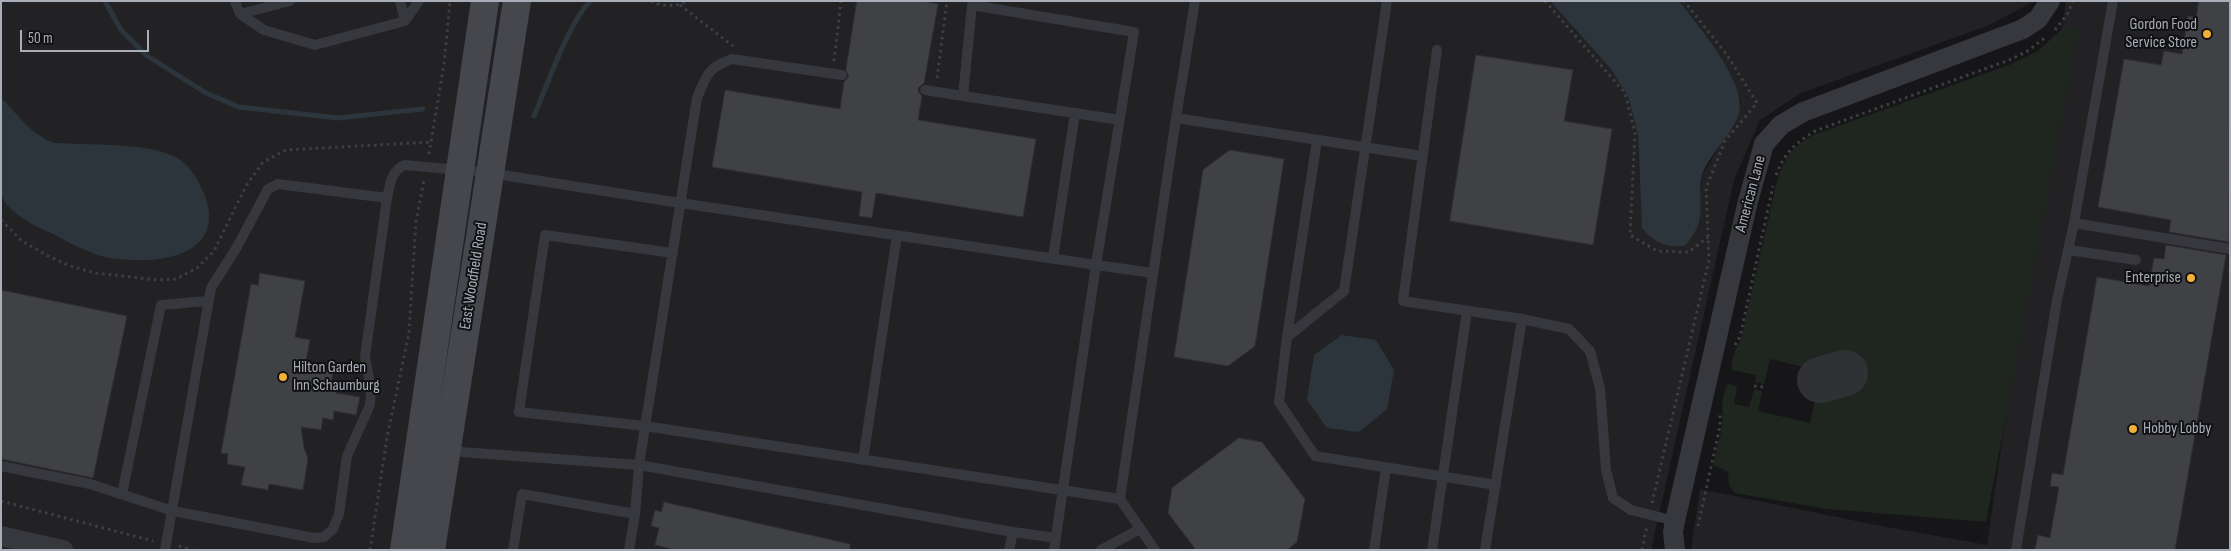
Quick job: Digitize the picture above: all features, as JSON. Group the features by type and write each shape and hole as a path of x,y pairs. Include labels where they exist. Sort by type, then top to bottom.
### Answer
{"street":[{"name":"East Woodfield Road","path":"404,550 485,1"},
{"name":"East Woodfield Road","path":"431,550 517,1"},
{"name":"American Lane","path":"1660,550 1674,534 1748,201 1764,144 1781,125 1803,112 2023,29 2038,19 2050,1"},
{"path":"1,536 63,550"}],"lane":[{"path":"235,1 240,14 264,30 315,45 406,21 419,1"},
{"path":"240,14 290,1"},
{"path":"400,1 406,21"},
{"path":"1155,550 1120,499 1195,1"},
{"path":"1287,337 1344,291 1387,1"},
{"path":"2016,550 2058,300 2074,223 2113,1"},
{"path":"963,96 972,5 1134,32 1096,265 1054,550"},
{"path":"1437,50 1403,301 1522,319 1569,329 1590,351 1600,388 1606,470 1614,498 1631,510 1649,514 1674,534"},
{"path":"629,550 635,514 639,465 672,253 697,98 704,81 710,69 718,63 732,59 837,75"},
{"path":"926,90 1120,120"},
{"path":"1052,258 1075,113"},
{"path":"1176,118 1422,156"},
{"path":"1317,140 1279,402 1315,456 1496,485"},
{"path":"1,466 90,484 173,511 314,538 324,537 333,529 339,514 347,456 370,404 372,390 365,356 387,198 392,176 398,168 405,165 490,173 1153,273"},
{"path":"166,547 211,288 237,247 268,189 278,184 387,198"},
{"path":"2074,223 2230,249"},
{"path":"672,253 545,235 519,412 645,426 1120,499"},
{"path":"863,460 897,235"},
{"path":"2068,250 2136,260"},
{"path":"122,494 161,305 208,301"},
{"path":"1432,550 1467,311"},
{"path":"1485,550 1522,319"},
{"path":"447,451 639,465 1013,532 1056,538"},
{"path":"1374,550 1386,468"},
{"path":"513,550 522,494 635,514"},
{"path":"1101,550 1140,529"},
{"path":"1009,550 1013,532"}],"path":[{"path":"370,550 387,438 409,333 416,222 444,64 450,1"},
{"path":"651,1 657,5 680,5 687,1"},
{"path":"837,75 841,1"},
{"path":"937,78 947,1"},
{"path":"1545,1 1625,93 1635,133 1630,236 1657,250 1688,252 1708,237"},
{"path":"1642,550 1709,260 1706,188 1725,141 1758,103 1726,55 1684,1"},
{"path":"1731,352 1740,337 1775,179 1786,154 1794,145 1826,126 2026,52 2056,28 2068,13 2073,1"},
{"path":"680,5 756,63"},
{"path":"1,220 22,241 70,266 96,274 176,279 197,268 214,251 252,178 263,162 286,150 431,142"},
{"path":"1754,386 1763,388"},
{"path":"1698,526 1720,426 1720,412"},
{"path":"1,501 166,547 193,550"}],"shaded area":[{"path":"1,1 1550,1 1610,68 1628,96 1638,135 1642,203 1641,219 1686,245 1699,222 1699,196 1703,174 1738,115 1741,101 1725,65 1701,29 1679,1 2035,1 1987,26 1801,93 1760,120 1734,180 1651,550 1,550"},
{"path":"1550,1 1679,1 1708,39 1729,71 1740,101 1739,113 1732,128 1703,172 1700,185 1699,222 1686,245 1673,246 1662,244 1652,238 1642,228 1638,135 1628,96 1610,68"},
{"path":"2066,1 2230,1 2230,550 1691,550 1700,489 1871,524 1987,545"},
{"path":"2066,25 2079,29 1986,522 1827,509 1735,493 1729,485 1728,472 1713,465 1722,426 1722,405 1728,384 1734,385 1737,388 1734,404 1749,407 1754,389 1762,391 1758,411 1810,423 1819,383 1845,375 1843,383 1852,384 1856,366 1847,364 1846,371 1820,378 1821,371 1770,359 1764,384 1755,382 1756,375 1732,370 1733,357 1741,339 1777,181 1786,159 1799,144 1813,135 2009,65 2038,51"},
{"path":"1,98 25,124 38,135 54,143 146,148 171,155 181,161 189,168 201,187 208,207 209,223 204,236 194,246 182,253 166,258 149,260 116,259 83,249 23,218 9,206 1,193"},
{"path":"1342,335 1376,340 1394,370 1387,409 1359,432 1327,428 1307,400 1314,355"}],"building":[{"path":"857,1 921,1 938,4 924,83 918,88 922,96 918,120 1036,139 1023,217 876,193 872,218 859,216 862,192 712,167 725,90 840,109 844,82 849,76 846,70"},
{"path":"2199,1 2230,1 2229,242 2169,232 2171,220 2098,207 2124,59 2161,65 2164,51 2182,54 2188,16 2196,17"},
{"path":"1476,55 1573,70 1564,121 1612,129 1593,245 1450,221"},
{"path":"1230,150 1284,159 1255,346 1228,366 1174,357 1203,170"},
{"name":"Hobby Lobby","path":"2166,245 2226,255 2175,550 2035,550 2038,535 2050,538 2059,487 2050,486 2052,473 2063,475 2097,277 2149,286 2154,258 2164,259"},
{"name":"Hilton Garden Inn Schaumburg","path":"260,273 305,281 295,337 310,340 305,366 333,371 331,384 338,385 336,393 360,397 356,415 334,411 333,420 323,418 321,430 301,427 304,448 308,458 303,490 269,484 268,490 241,485 245,467 227,464 228,454 221,453 251,284 258,285"},
{"path":"1,290 127,316 93,478 1,459"},
{"path":"1239,438 1262,442 1305,499 1297,542 1287,550 1196,550 1168,513 1172,488"},
{"path":"664,502 850,544 850,550 676,550 655,545 659,528 651,526 655,510 661,512"}],"waterway":[{"path":"105,1 121,30 146,55 206,93 239,107 338,118 423,109"},
{"path":"534,116 566,40 590,1"}],"taxiway":[{"path":"1820,380 1845,373"}],"place":[{"name":"Gordon Food Service Store","path":"2207,34"},
{"name":"Enterprise","path":"2191,278"},
{"name":"Hilton Garden Inn Schaumburg","path":"283,377"},
{"name":"Hobby Lobby","path":"2133,429"}]}
